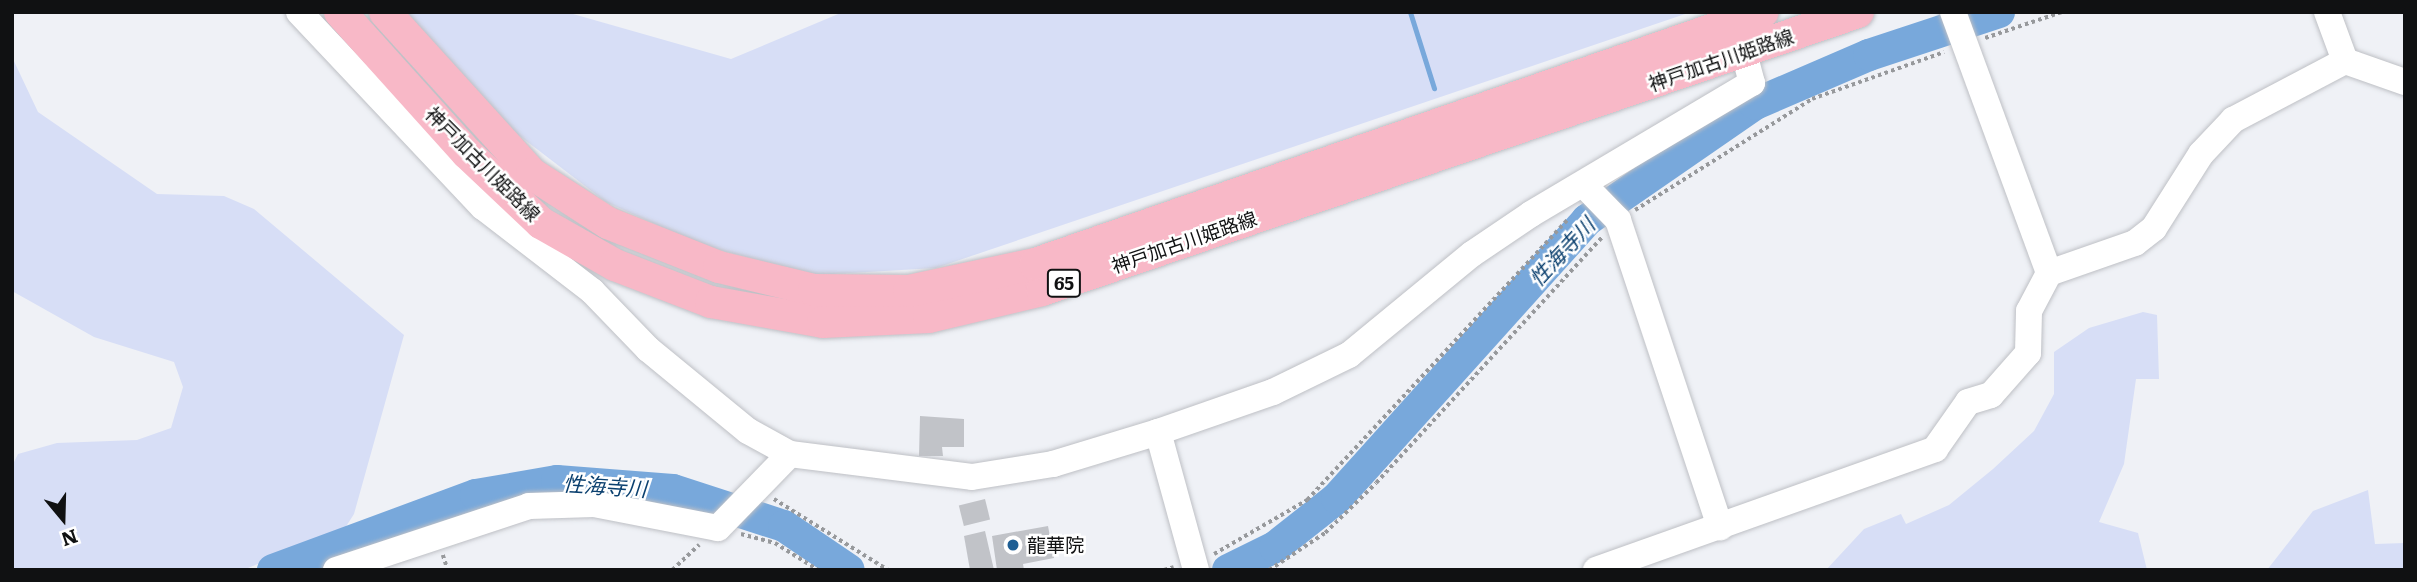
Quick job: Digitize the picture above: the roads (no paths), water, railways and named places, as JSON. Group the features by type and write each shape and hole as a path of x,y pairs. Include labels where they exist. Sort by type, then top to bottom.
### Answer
{"main road":[{"name":"神戸加古川姫路線","path":"340,12 467,153 541,223 615,265 711,302 823,321 929,317 1042,290 1858,12"},
{"name":"神戸加古川姫路線","path":"385,12 532,174 608,223 719,267 814,290 909,291 1035,264 1763,12"}],"street":[{"path":"299,12 483,207 592,290 691,386 748,431 790,454 971,477 1053,464 1158,432 1273,392 1349,355 1472,254 1588,189 1752,83 1744,53"},
{"path":"1953,12 2049,273"},
{"path":"2327,12 2346,61"},
{"path":"1596,570 1935,449 1968,402 1990,395 2028,353 2029,310 2049,273 2134,243 2154,228 2201,154 2233,120 2346,61 2405,82"},
{"path":"1588,189 1618,220 1720,527"},
{"path":"1158,432 1195,566"},
{"path":"336,570 529,506 594,505 718,528 759,490 790,454"}],"waterway":[{"path":"1410,12 1434,88"},
{"name":"性海寺川","path":"1228,570 1275,547 1337,498 1587,220 1755,104 1869,55 1999,12"},
{"name":"性海寺川","path":"273,570 476,495 557,481 673,490 784,526 849,570"}],"place":[{"name":"龍華院","path":"1013,545"}]}
